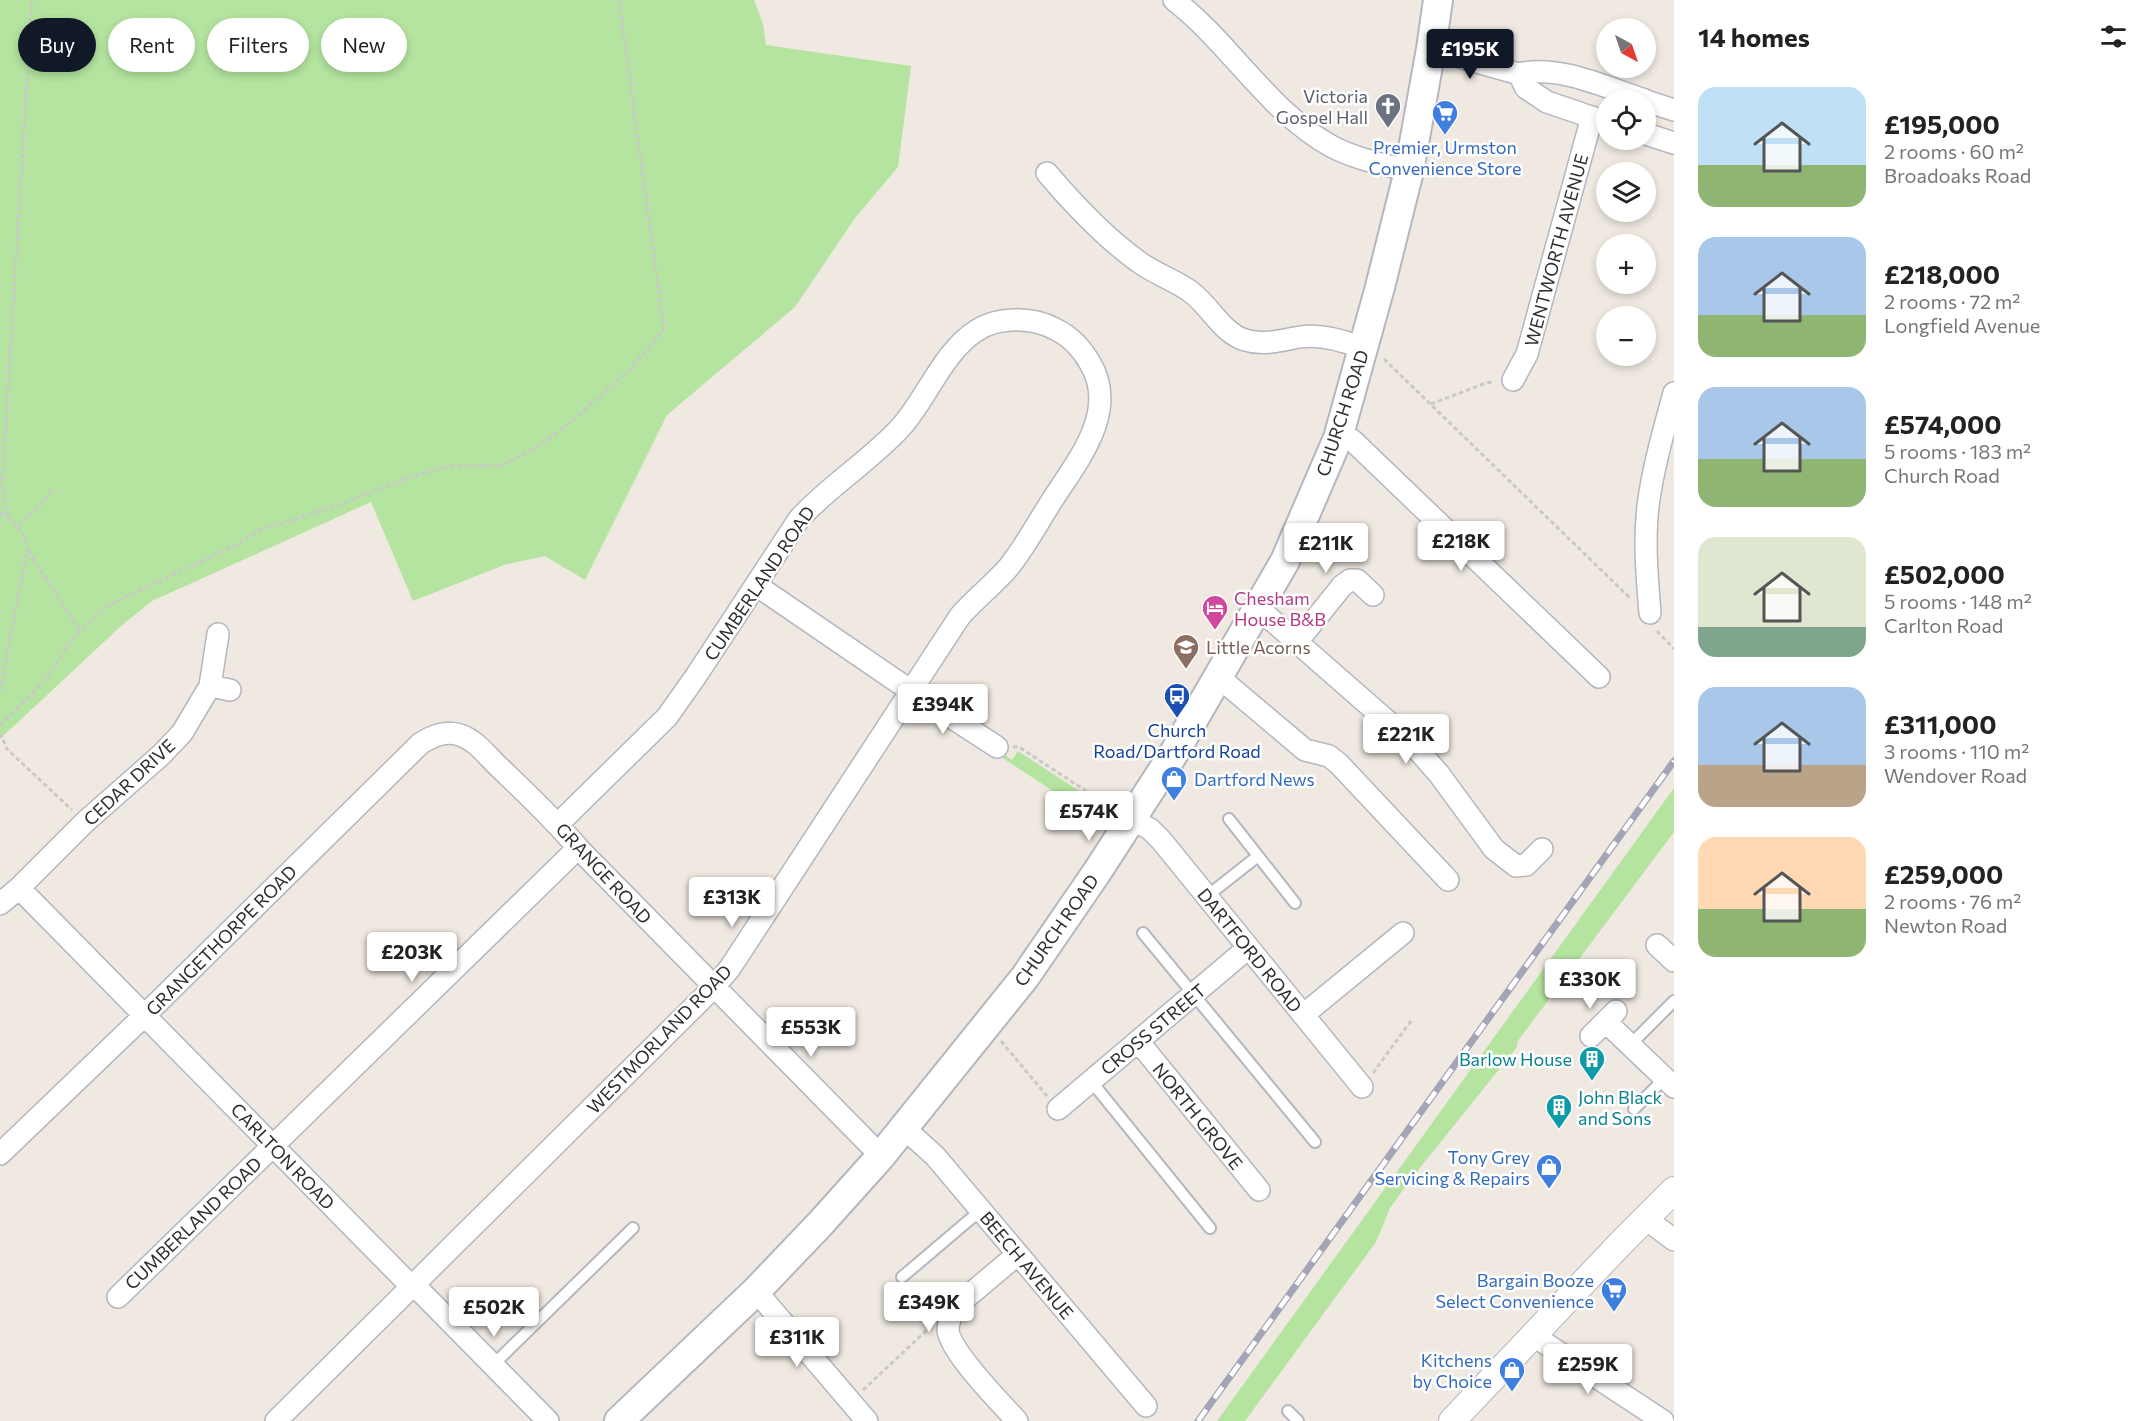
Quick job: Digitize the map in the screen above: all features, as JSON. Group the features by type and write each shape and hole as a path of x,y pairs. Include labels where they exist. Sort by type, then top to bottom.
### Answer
{"main road":[{"name":"CHURCH ROAD","path":"619,1421 756,1291 881,1156 988,1025 1025,977 1174,753 1286,561 1338,438 1380,287 1409,171 1438,0"}],"street":[{"path":"1188,4 1242,69 1297,123 1330,146 1353,157 1409,171"},
{"path":"1431,49 1519,74 1534,70 1559,72 1612,90"},
{"path":"1519,74 1526,88 1547,102 1596,118"},
{"path":"1656,104 1674,110"},
{"name":"WENTWORTH AVENUE","path":"1513,380 1527,354 1596,129"},
{"path":"1656,137 1674,143"},
{"path":"1045,170 1092,224 1138,262 1190,291 1233,334 1245,340 1268,343 1318,336 1336,339 1362,348"},
{"name":"CUMBERLAND ROAD","path":"558,824 667,717 799,519 817,499 888,440 902,425 952,354 976,331 993,323 1015,320 1037,322 1069,338 1086,357"},
{"name":"WESTMORLAND ROAD","path":"276,1421 714,987 739,955 960,616 998,578 1017,555 1088,443 1101,408 1101,388 1086,357"},
{"path":"1643,608 1648,507 1668,439 1674,393"},
{"path":"1338,438 1352,440 1599,677"},
{"path":"1297,642 1342,586 1350,580 1358,580 1373,595"},
{"path":"756,585 997,747"},
{"path":"1258,608 1410,741 1427,759 1479,830 1503,858 1516,866 1526,865 1542,849"},
{"name":"CEDAR DRIVE","path":"64,845 85,822 161,755 220,688 218,634"},
{"path":"1217,678 1228,684 1305,750 1329,756 1339,764 1448,880"},
{"name":"GRANGE ROAD","path":"445,733 458,734 472,742 558,824 578,848 881,1156"},
{"name":"GRANGETHORPE ROAD","path":"0,1154 421,744 431,737 445,733"},
{"name":"DARTFORD ROAD","path":"1131,819 1144,825 1155,834 1362,1088"},
{"name":"CARLTON ROAD","path":"64,845 7,895 145,1015 406,1281 548,1421"},
{"name":"CUMBERLAND ROAD","path":"118,1297 578,848"},
{"path":"1303,1015 1403,933"},
{"path":"1657,945 1674,961"},
{"name":"CROSS STREET","path":"1058,1109 1248,948"},
{"path":"1604,1023 1669,1082"},
{"name":"NORTH GROVE","path":"1138,1041 1258,1190"},
{"name":"BEECH AVENUE","path":"904,1128 930,1151 1146,1406"},
{"path":"1452,1421 1674,1190"},
{"path":"1646,1219 1674,1240"},
{"path":"1017,1421 957,1350 951,1341 948,1329 955,1307 1018,1254"},
{"path":"756,1291 867,1421"},
{"path":"1534,1336 1663,1421"}],"lane":[{"path":"1229,819 1296,903"},
{"path":"1206,897 1258,856"},
{"path":"1143,933 1315,1142"},
{"path":"1630,1045 1674,1001"},
{"path":"1091,1081 1210,1228"},
{"path":"1634,1109 1669,1082"},
{"path":"902,1277 981,1210"},
{"path":"493,1365 633,1228"},
{"path":"1288,1411 1298,1421"}],"path":[{"path":"7,517 1,484 32,0"},
{"path":"0,725 35,691 80,631 109,605 232,547 260,530 330,508 402,480 449,466 503,465 540,445 576,418 630,369 664,330 619,0"},
{"path":"1362,348 1384,359 1643,608 1652,623 1674,649"},
{"path":"1431,404 1486,383 1513,380"},
{"path":"18,526 44,502 52,490"},
{"path":"0,513 18,526 25,535 27,549 0,691"},
{"path":"27,549 80,631"},
{"path":"0,733 7,749 85,822"},
{"path":"997,747 1019,747 1131,819"},
{"path":"1362,1088 1411,1021"},
{"path":"988,1025 1058,1109"},
{"path":"850,1401 944,1314 955,1307"}],"green space":[{"path":"0,0 754,0 763,24 766,45 911,66 898,167 855,218 795,307 667,415 585,580 545,556 504,565 413,601 371,502 152,601 121,626 0,739"},
{"path":"1018,751 1113,813 1105,825 1001,757 1004,754 1012,760"},
{"path":"1674,788 1674,832 1517,1042 1517,1047 1407,1184 1390,1208 1376,1242 1245,1421 1217,1421"}],"railway":[{"path":"1198,1421 1674,761"}],"place":[{"name":"Victoria Gospel Hall","path":"1388,129"},
{"name":"Premier, Urmston Convenience Store","path":"1445,136"},
{"name":"Chesham House B&B","path":"1215,631"},
{"name":"Little Acorns","path":"1186,670"},
{"name":"Church Road/Dartford Road","path":"1177,719"},
{"name":"Dartford News","path":"1174,802"},
{"name":"Barlow House","path":"1592,1082"},
{"name":"John Black and Sons","path":"1559,1130"},
{"name":"Tony Grey Servicing & Repairs","path":"1549,1190"},
{"name":"Bargain Booze Select Convenience","path":"1614,1313"},
{"name":"Kitchens by Choice","path":"1512,1393"}]}
